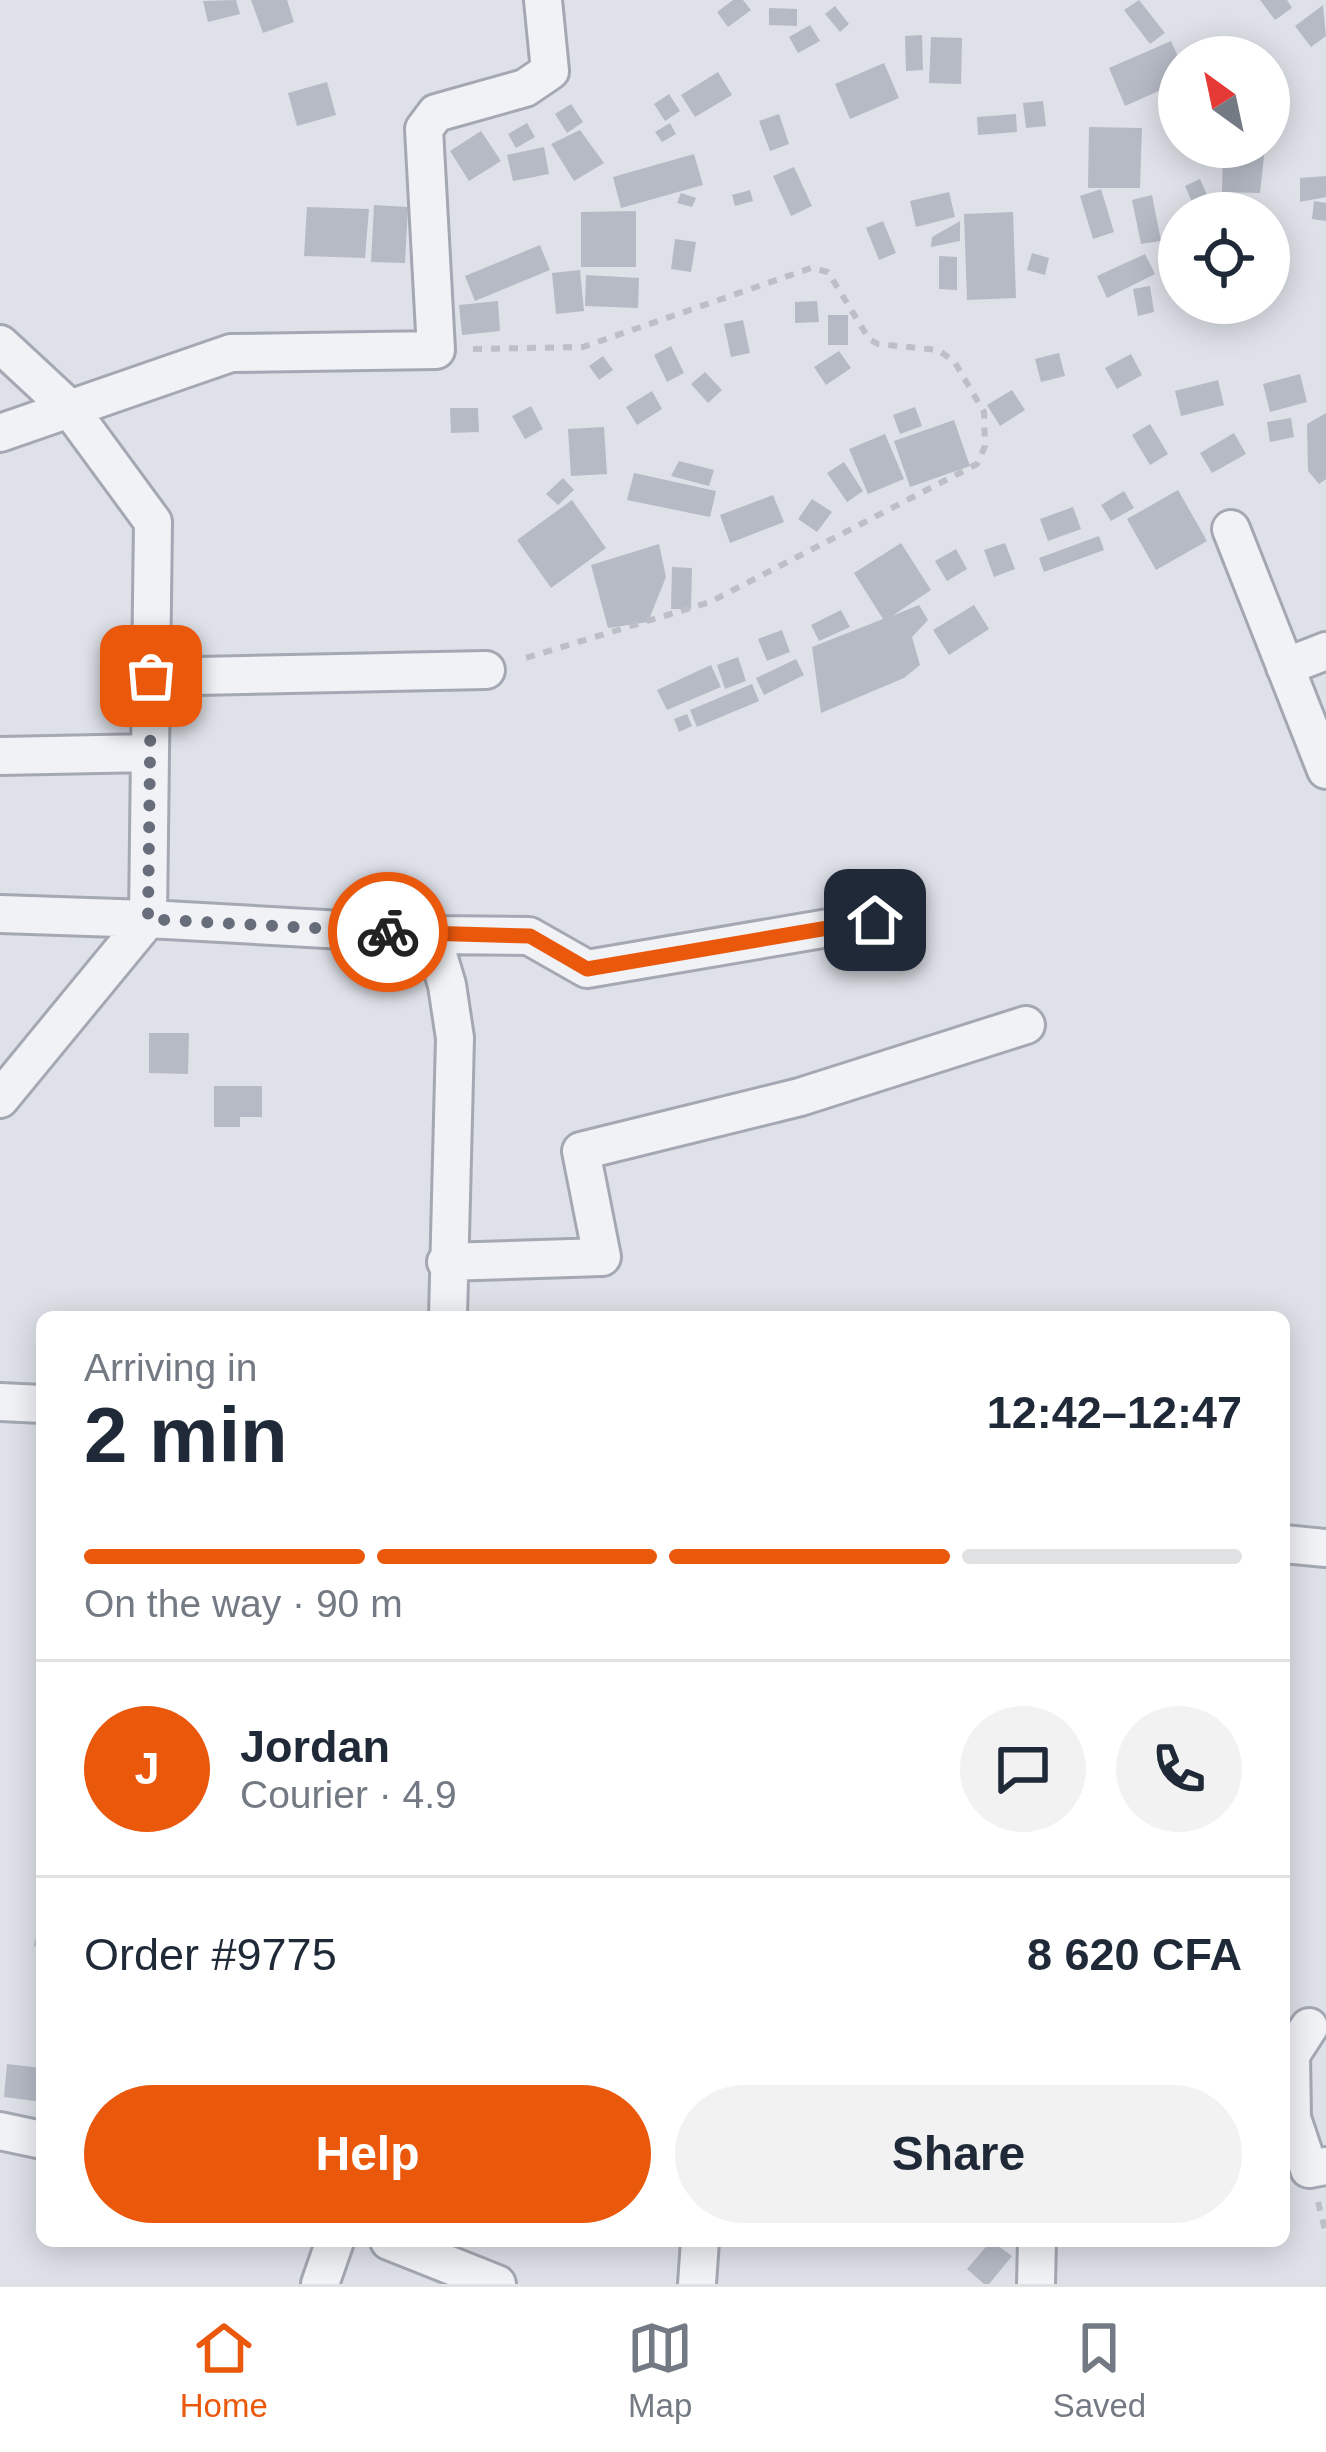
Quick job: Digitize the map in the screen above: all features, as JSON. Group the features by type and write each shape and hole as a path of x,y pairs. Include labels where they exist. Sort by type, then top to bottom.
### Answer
{"street":[{"path":"0,433 231,353 436,350 424,129 436,113 526,88 550,71 543,0"},
{"path":"0,344 70,409 153,522 148,919 0,1099"},
{"path":"1232,529 1326,770"},
{"path":"1285,667 1326,651"},
{"path":"151,676 486,670"},
{"path":"0,756 150,753"},
{"path":"0,914 530,936 587,969 875,920"},
{"path":"432,934 455,1038 448,1311"},
{"path":"446,1262 602,1257 581,1151 800,1097 1026,1025"},
{"path":"0,1402 36,1404"},
{"path":"1290,1545 1326,1548"},
{"path":"1309,2027 1291,2055 1292,2118 1309,2169 1326,2166"},
{"path":"0,2131 36,2139"},
{"path":"320,2284 333,2247"},
{"path":"404,2247 497,2284"},
{"path":"697,2284 700,2247"},
{"path":"1036,2284 1037,2247"}],"path":[{"path":"436,350 583,347 811,268 828,272 869,339 938,350 954,361 984,412 985,446 977,464 886,513 710,602 486,670"}],"building":[{"path":"236,0 240,14 208,22 203,1"},
{"path":"251,0 287,0 294,22 263,33"},
{"path":"733,0 743,0 751,10 728,27 717,12"},
{"path":"1139,0 1165,33 1150,44 1124,10"},
{"path":"1260,0 1287,0 1292,8 1275,20"},
{"path":"1323,5 1326,36 1311,47 1295,26"},
{"path":"835,6 849,24 840,32 825,14"},
{"path":"769,8 797,9 797,26 769,25"},
{"path":"810,25 820,41 798,53 789,37"},
{"path":"922,35 923,70 906,71 905,36"},
{"path":"931,37 962,38 961,84 929,83"},
{"path":"1158,47 1158,91 1125,106 1109,68"},
{"path":"884,63 899,98 850,119 835,84"},
{"path":"718,72 732,95 695,117 681,95"},
{"path":"327,82 336,115 297,126 288,93"},
{"path":"669,94 680,111 665,121 654,104"},
{"path":"1043,101 1046,126 1026,128 1023,103"},
{"path":"571,104 583,122 567,133 555,114"},
{"path":"779,114 789,144 770,151 759,121"},
{"path":"1016,114 1017,132 978,135 977,117"},
{"path":"527,123 535,137 516,148 508,134"},
{"path":"670,123 676,134 662,142 655,132"},
{"path":"1089,127 1142,128 1140,188 1088,188"},
{"path":"580,130 604,163 574,181 551,144"},
{"path":"481,131 501,161 469,181 450,151"},
{"path":"544,147 549,174 513,181 507,155"},
{"path":"694,154 703,185 621,208 613,177"},
{"path":"794,167 812,206 791,216 773,176"},
{"path":"1223,168 1263,168 1260,192 1222,192"},
{"path":"1326,176 1326,197 1300,202 1300,178"},
{"path":"1200,179 1206,192 1188,192 1185,186"},
{"path":"1101,189 1114,232 1093,239 1080,196"},
{"path":"750,190 753,201 735,206 732,195"},
{"path":"949,192 955,217 916,227 910,201"},
{"path":"681,193 696,198 692,207 677,203"},
{"path":"1152,195 1158,241 1141,244 1132,200"},
{"path":"1314,201 1326,203 1326,221 1312,219"},
{"path":"374,205 408,207 405,263 371,262"},
{"path":"307,207 369,209 365,258 304,256"},
{"path":"636,211 636,267 581,267 581,212"},
{"path":"1013,212 1016,298 967,300 964,214"},
{"path":"883,221 896,253 879,260 866,228"},
{"path":"960,221 960,241 931,247 932,237"},
{"path":"675,239 696,242 691,272 671,269"},
{"path":"540,245 550,270 475,301 465,276"},
{"path":"1032,253 1049,258 1045,275 1027,270"},
{"path":"1145,254 1155,274 1107,298 1097,276"},
{"path":"939,256 957,257 957,290 939,289"},
{"path":"580,270 584,311 556,314 552,273"},
{"path":"586,275 639,278 638,308 585,306"},
{"path":"1150,286 1154,312 1138,316 1133,289"},
{"path":"498,301 500,331 462,335 459,305"},
{"path":"817,301 819,322 795,323 795,302"},
{"path":"828,315 848,315 848,345 828,345"},
{"path":"743,320 750,353 731,357 724,324"},
{"path":"671,346 684,373 667,382 654,355"},
{"path":"839,351 851,368 826,385 814,367"},
{"path":"1059,353 1065,376 1041,382 1035,359"},
{"path":"1131,354 1142,375 1117,389 1105,368"},
{"path":"603,356 613,370 599,380 589,366"},
{"path":"705,372 722,390 708,403 691,384"},
{"path":"1300,374 1307,402 1270,412 1263,384"},
{"path":"1218,380 1224,405 1181,416 1175,391"},
{"path":"1012,390 1025,410 1000,426 987,405"},
{"path":"652,391 662,409 637,425 626,407"},
{"path":"531,406 543,429 525,439 512,416"},
{"path":"915,407 922,426 900,434 893,415"},
{"path":"450,408 478,408 479,432 451,433"},
{"path":"1326,413 1326,479 1319,484 1308,471 1307,424"},
{"path":"1291,418 1294,437 1270,442 1267,422"},
{"path":"954,420 970,466 910,487 894,441"},
{"path":"1150,424 1168,454 1150,465 1132,435"},
{"path":"604,427 607,474 571,476 568,429"},
{"path":"1234,433 1246,454 1212,473 1200,453"},
{"path":"885,434 904,479 868,494 849,449"},
{"path":"679,461 714,470 709,486 671,476"},
{"path":"844,462 863,491 847,502 827,473"},
{"path":"634,473 716,491 710,517 627,500"},
{"path":"563,478 574,490 558,505 546,494"},
{"path":"1178,490 1207,541 1156,570 1127,519"},
{"path":"1124,491 1134,508 1111,521 1101,505"},
{"path":"773,495 784,522 730,543 720,515"},
{"path":"812,499 832,512 817,532 798,519"},
{"path":"572,500 606,548 551,588 517,540"},
{"path":"1073,507 1081,529 1048,541 1040,519"},
{"path":"1099,536 1104,550 1044,572 1039,558"},
{"path":"901,543 931,590 892,616 919,605 928,620 912,637 920,665 904,678 821,713 812,647 883,619 854,573"},
{"path":"1005,543 1015,569 994,577 984,550"},
{"path":"659,544 666,577 648,622 608,628 591,565"},
{"path":"956,549 967,569 947,581 935,561"},
{"path":"672,567 692,568 691,609 671,609"},
{"path":"974,605 989,629 949,655 933,630"},
{"path":"841,610 850,627 819,641 811,625"},
{"path":"782,630 790,652 767,661 758,639"},
{"path":"738,657 746,681 725,689 717,665"},
{"path":"796,659 804,675 764,695 756,678"},
{"path":"711,665 721,687 667,710 657,690"},
{"path":"752,684 759,701 697,727 690,710"},
{"path":"687,714 692,726 679,732 674,719"},
{"path":"149,1033 189,1033 188,1074 149,1073"},
{"path":"214,1086 262,1086 262,1117 240,1117 240,1127 214,1127"},
{"path":"7,2064 36,2067 36,2101 4,2097"},
{"path":"986,2247 999,2247 1012,2256 989,2284 967,2269"}],"way so far":[{"path":"151,676 148,919 388,932"}],"route":[{"path":"388,932 530,936 587,969 875,920"}]}
